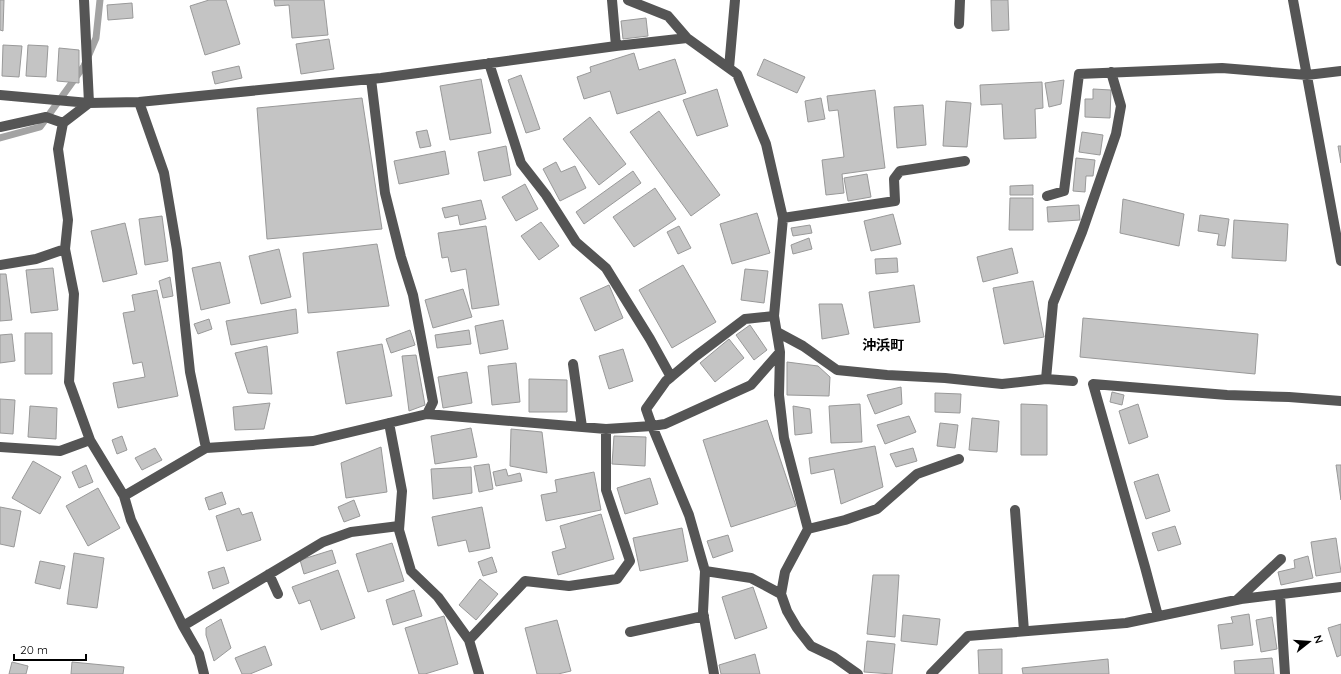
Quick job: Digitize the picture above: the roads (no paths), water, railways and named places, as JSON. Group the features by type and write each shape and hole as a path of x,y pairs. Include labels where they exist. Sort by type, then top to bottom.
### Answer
{"street":[{"path":"84,0 89,103"},
{"path":"612,0 616,46"},
{"path":"628,0 668,16 687,38 737,74 766,144 783,218 774,316 780,352 779,396 784,438 808,529 785,572 781,594 797,628 811,646 834,657 858,674"},
{"path":"729,68 735,0"},
{"path":"959,24 960,0"},
{"path":"1293,0 1339,242 1341,261"},
{"path":"0,95 89,103 139,102 371,79 616,46 687,38"},
{"path":"489,63 521,163 546,195 576,242 606,268 650,339 671,377"},
{"path":"1047,196 1064,191 1079,74 1222,68 1307,75 1341,71"},
{"path":"1046,379 1053,303 1082,232 1116,134 1121,106 1111,72"},
{"path":"371,79 385,193 401,257 413,295 433,402 427,414"},
{"path":"139,102 164,173 177,250 190,372 206,448"},
{"path":"89,103 63,123 58,149 68,220 65,249 74,294 69,382 90,440 124,496 131,520 183,626 199,654 204,674"},
{"path":"0,127 46,117 63,123"},
{"path":"783,218 895,201 894,179 900,171 965,161"},
{"path":"0,265 36,259 65,249"},
{"path":"714,674 703,612 705,570 689,515 646,409 666,381 745,319 774,316"},
{"path":"777,332 803,346 837,370 1002,384 1046,379 1073,381"},
{"path":"124,496 206,448 313,441 427,414 606,429 665,424 751,384 780,352"},
{"path":"573,364 582,427"},
{"path":"1158,616 1093,384 1227,395 1289,397 1341,401"},
{"path":"389,423 402,491 399,530 411,571 438,597 469,640 479,674"},
{"path":"469,640 525,581 569,586 617,579 630,561 606,490 606,429"},
{"path":"0,447 60,451 90,440"},
{"path":"808,529 845,520 877,509 917,474 959,459"},
{"path":"1015,510 1024,631"},
{"path":"183,626 323,542 351,532 399,526"},
{"path":"1237,600 1282,559"},
{"path":"705,570 751,578 781,594"},
{"path":"269,574 278,594"},
{"path":"931,674 968,636 1126,623 1237,600 1341,588"},
{"path":"1280,595 1285,674"},
{"path":"630,632 704,616"}],"waterway":[{"path":"0,138 40,127 84,66 96,38 100,0"}],"district":[{"name":"沖浜町","path":"883,345"}]}
